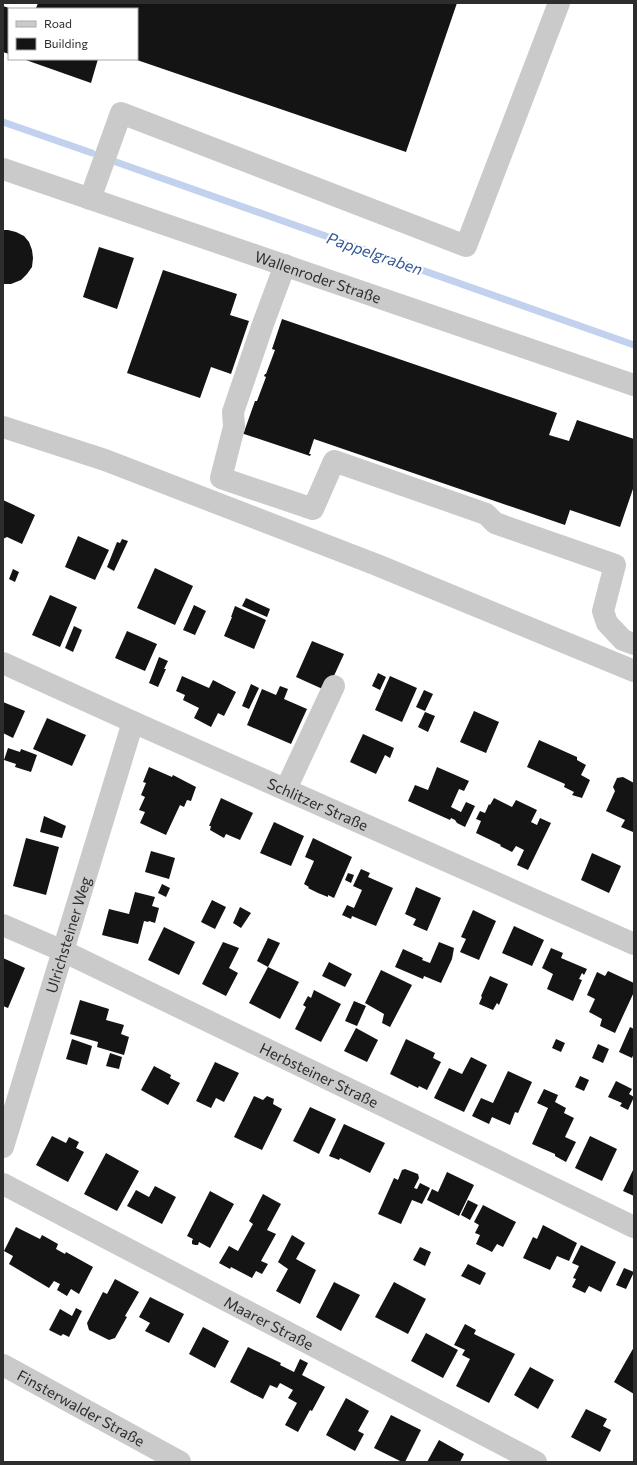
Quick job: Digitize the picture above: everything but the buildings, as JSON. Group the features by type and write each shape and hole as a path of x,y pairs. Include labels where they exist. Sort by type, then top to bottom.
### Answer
{"street":[{"path":"90,200 121,113 466,246 559,3"},
{"name":"Wallenroder Straße","path":"3,169 634,385"},
{"path":"285,265 232,412 234,427 221,478 313,509 334,462 486,514 495,523 531,537 615,565 603,611 607,623 623,640 634,644"},
{"path":"3,427 104,460 377,565 634,671"},
{"name":"Schlitzer Straße","path":"3,663 634,944"},
{"path":"286,789 334,686"},
{"name":"Ulrichsteiner Weg","path":"3,1147 133,722"},
{"name":"Herbsteiner Straße","path":"3,926 63,951 634,1227"},
{"name":"Maarer Straße","path":"3,1184 536,1462"},
{"name":"Finsterwalder Straße","path":"3,1365 180,1462"}],"waterway":[{"name":"Pappelgraben","path":"3,122 92,153"},
{"name":"Pappelgraben","path":"116,162 634,345"}]}
